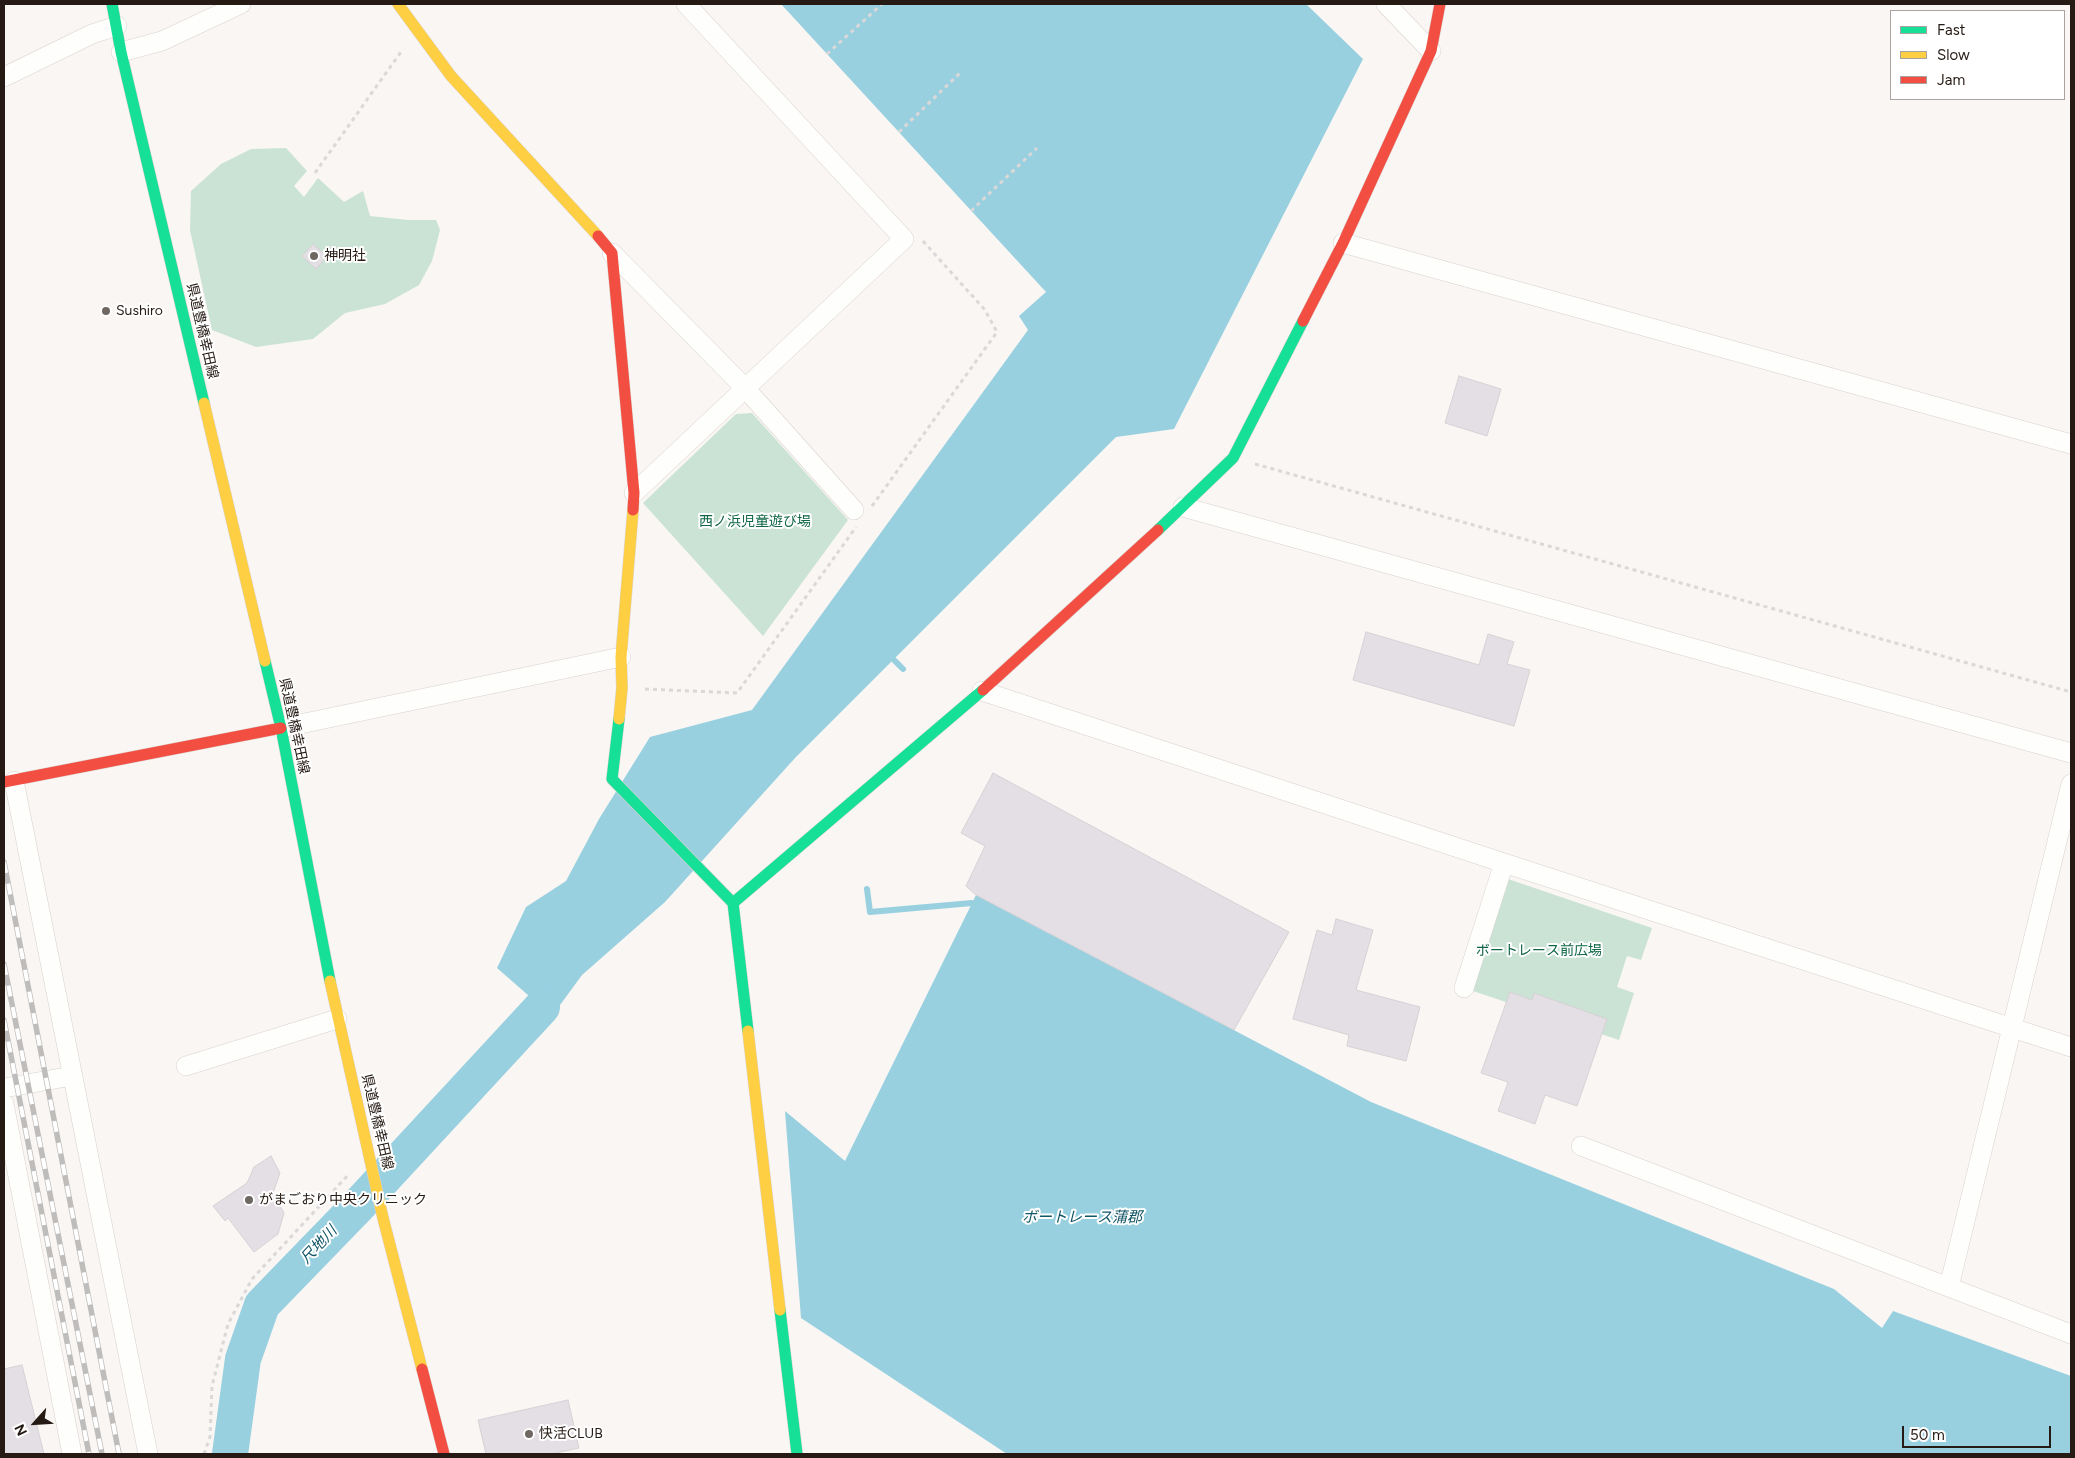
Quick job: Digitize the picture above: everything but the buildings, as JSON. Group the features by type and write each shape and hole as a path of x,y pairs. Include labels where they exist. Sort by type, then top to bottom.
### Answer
{"street":[{"name":"県道豊橋幸田線","path":"112,4 121,52 281,728 337,1019 384,1218 444,1454"},
{"path":"121,52 162,41 241,4"},
{"path":"398,4 416,32 451,76 584,219 612,253 745,388 860,515"},
{"path":"634,493 904,239 686,4"},
{"path":"1386,4 1431,51"},
{"path":"733,903 982,690 1183,507 1233,458 1343,243 1431,51 1440,4"},
{"path":"4,77 92,34 117,26"},
{"path":"1343,243 2071,444"},
{"path":"612,253 634,493 621,657 622,688 612,779 733,903 797,1454"},
{"path":"1183,507 2071,753"},
{"path":"148,1454 72,1076 9,782 281,728 621,657"},
{"path":"982,690 1504,863 2071,1047"},
{"path":"1949,1287 2010,1027 2071,784"},
{"path":"1464,988 1504,863"},
{"path":"186,1066 337,1019"},
{"path":"4,1088 72,1076"},
{"path":"4,1104 72,1454"},
{"path":"1581,1146 2071,1334"}],"path":[{"path":"827,54 882,4"},
{"path":"315,173 416,32"},
{"path":"899,132 962,71"},
{"path":"971,211 1037,148"},
{"path":"622,688 736,693 860,515 997,332 985,310 918,236"},
{"path":"1233,458 2071,692"},
{"path":"204,1454 210,1437 212,1386 228,1324 252,1279 369,1151"}],"green space":[{"path":"286,148 307,171 294,186 304,197 318,178 344,202 363,191 370,216 408,220 436,220 440,230 432,261 419,285 385,304 345,313 313,339 256,347 212,330 190,230 191,191 221,164 251,149"},
{"name":"西ノ浜児童遊び場","path":"752,413 848,520 763,636 643,503 736,414"},
{"name":"ボートレース前広場","path":"1508,879 1652,928 1641,960 1627,956 1617,987 1634,993 1619,1040 1464,988"}],"water":[{"path":"781,4 1306,4 1363,59 1174,429 1116,437 795,758 665,902 582,975 552,1016 497,968 526,907 566,881 599,819 650,737 752,710 1028,330 1019,316 1046,292"},
{"name":"ボートレース蒲郡","path":"976,895 1371,1102 1834,1289 1882,1328 1893,1311 2071,1376 2071,1454 1007,1454 801,1318 785,1111 845,1161"}],"waterway":[{"path":"893,659 903,669"},
{"path":"867,889 870,912 972,903 978,908"},
{"name":"尺地川","path":"230,1454 243,1359 262,1305 357,1207 542,1007"}],"railway":[{"path":"4,862 119,1454"},
{"path":"4,964 102,1454"},
{"path":"4,1020 89,1454"}],"traffic: fast":[{"path":"112,4 121,52 204,403"},
{"path":"1158,530 1233,458 1303,321"},
{"path":"265,661 281,728 330,981"},
{"path":"733,903 983,690"},
{"path":"619,719 612,779 733,903 748,1031"},
{"path":"780,1310 797,1454"}],"traffic: slow":[{"path":"398,4 451,76 598,236"},
{"path":"204,403 265,661"},
{"path":"619,719 622,688 621,657 633,510"},
{"path":"330,981 383,1218 422,1369"},
{"path":"748,1031 780,1310"}],"traffic: jam":[{"path":"1303,321 1343,243 1431,51 1440,4"},
{"path":"598,236 612,253 634,493 633,510"},
{"path":"983,690 1158,530"},
{"path":"4,782 281,728"},
{"path":"422,1369 444,1454"}],"place":[{"name":"神明社","path":"314,256"},
{"name":"Sushiro","path":"106,311"},
{"name":"がまごおり中央クリニック","path":"249,1200"},
{"name":"快活CLUB","path":"529,1434"}]}
